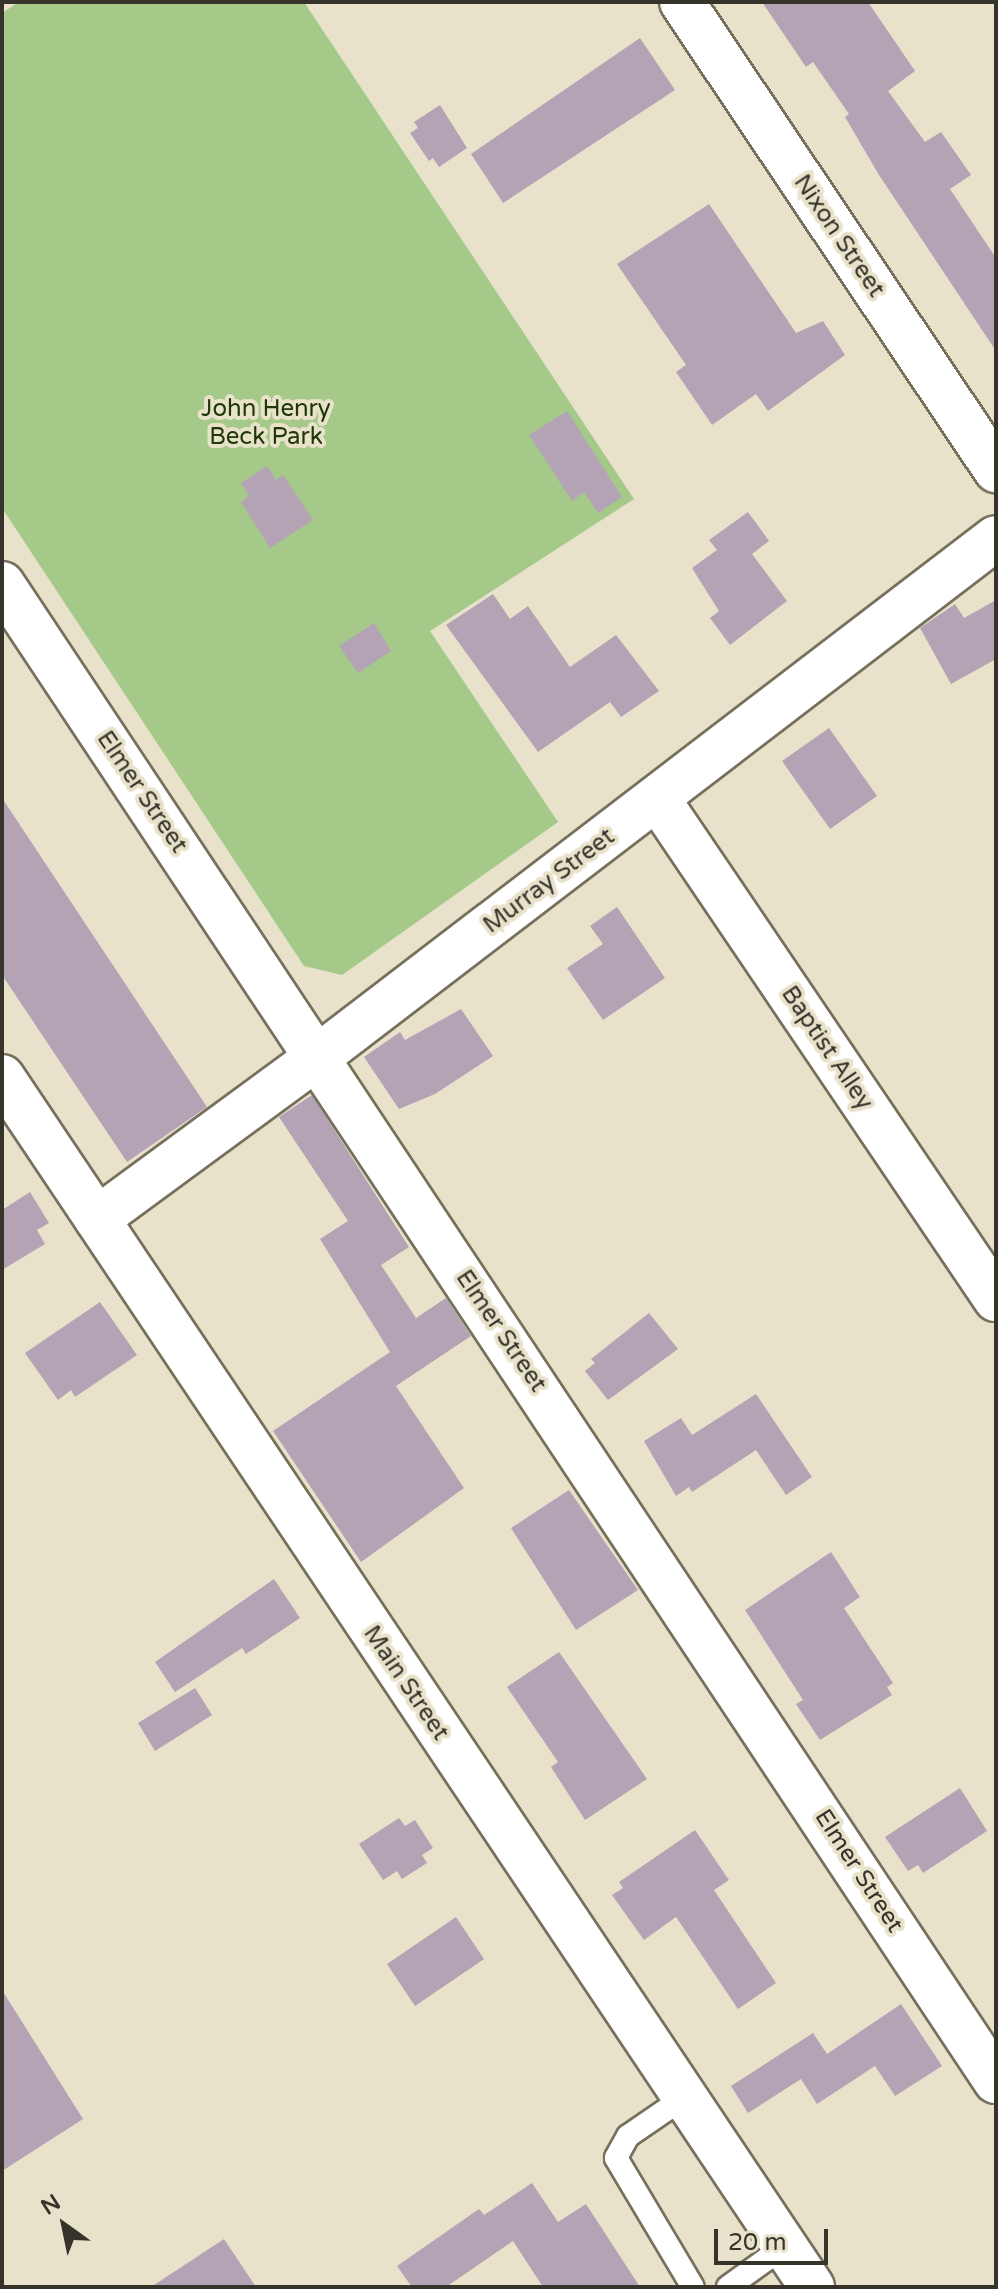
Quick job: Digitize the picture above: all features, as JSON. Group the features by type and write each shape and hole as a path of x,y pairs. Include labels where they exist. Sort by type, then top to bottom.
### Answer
{"street":[{"name":"Nixon Street","path":"682,2 996,470"},
{"name":"Murray Street","path":"97,1219 319,1056 996,538"},
{"name":"Elmer Street","path":"2,584 319,1056 996,2081"},
{"name":"Baptist Alley","path":"657,798 996,1299"},
{"name":"Main Street","path":"2,1077 812,2287"}],"lane":[{"path":"685,2097 628,2136 616,2158 693,2287"},
{"path":"728,2287 785,2246"}],"green space":[{"name":"John Henry Beck Park","path":"19,2 304,2 634,499 430,631 558,822 342,975 304,966 2,508 2,13"}],"building":[{"path":"762,2 868,2 915,71 888,91 925,142 941,132 971,175 950,189 996,258 996,351 879,175 845,117 849,114 813,62 806,67"},
{"path":"640,38 675,90 503,203 471,154"},
{"path":"440,105 467,148 439,167 433,158 429,161 410,133 418,128 414,122"},
{"path":"709,204 796,333 823,321 845,355 768,411 756,394 712,425 676,372 686,365 617,264"},
{"path":"567,411 622,497 598,513 584,492 572,501 529,435"},
{"path":"267,466 276,480 283,475 313,520 270,548 241,502 249,496 241,483"},
{"path":"748,512 769,541 752,554 787,601 730,645 710,618 719,611 692,568 717,550 709,540"},
{"path":"493,594 510,619 528,606 570,667 616,635 659,691 621,717 610,702 538,752 446,625"},
{"path":"996,600 996,659 951,684 920,628 955,604 964,618"},
{"path":"374,623 391,651 358,673 339,646"},
{"path":"829,728 877,796 830,829 782,761"},
{"path":"2,798 207,1107 127,1162 2,975"},
{"path":"617,907 665,978 603,1020 567,968 603,944 590,926"},
{"path":"461,1009 493,1056 435,1094 399,1109 364,1057 400,1032 405,1040"},
{"path":"312,1095 409,1247 381,1265 416,1318 446,1298 471,1336 396,1386 464,1488 361,1562 273,1431 390,1352 320,1239 348,1221 279,1117"},
{"path":"30,1192 49,1223 37,1230 45,1244 2,1270 2,1210"},
{"path":"100,1302 137,1355 75,1397 71,1390 58,1400 25,1353"},
{"path":"649,1313 678,1349 608,1400 585,1371 595,1363 591,1359"},
{"path":"756,1394 812,1477 786,1495 756,1450 692,1492 689,1487 676,1496 644,1441 681,1418 692,1435"},
{"path":"569,1490 638,1590 576,1630 511,1528"},
{"path":"831,1552 860,1597 844,1608 893,1683 887,1687 892,1695 820,1740 796,1704 803,1700 745,1610"},
{"path":"274,1579 300,1618 246,1654 242,1648 175,1692 155,1662"},
{"path":"559,1652 647,1779 585,1820 551,1767 558,1762 507,1687"},
{"path":"195,1688 212,1715 155,1751 138,1723"},
{"path":"960,1788 987,1831 923,1873 918,1865 908,1871 885,1837"},
{"path":"399,1818 405,1826 415,1820 433,1848 422,1855 427,1863 402,1879 397,1871 383,1880 359,1844"},
{"path":"695,1830 729,1880 714,1890 776,1983 738,2009 676,1917 644,1940 612,1895 623,1888 619,1882"},
{"path":"456,1917 484,1959 415,2006 387,1964"},
{"path":"2,1990 83,2119 2,2171"},
{"path":"901,2004 942,2066 895,2096 875,2066 817,2104 801,2079 748,2113 731,2086 813,2033 827,2054"},
{"path":"532,2183 558,2222 586,2204 640,2287 543,2287 513,2241 446,2287 412,2287 397,2266 479,2209 484,2215"},
{"path":"224,2239 256,2287 151,2287"}]}
